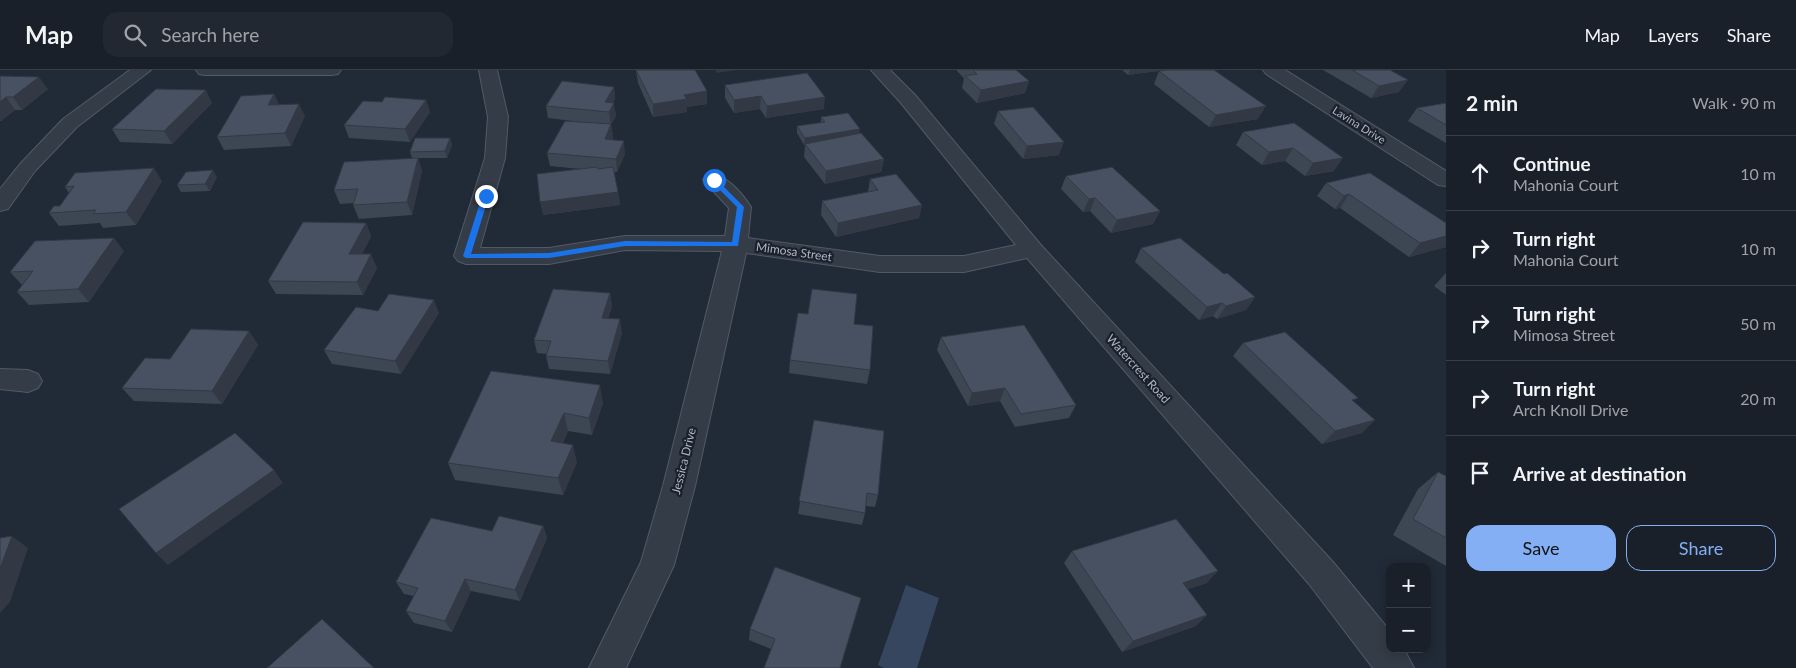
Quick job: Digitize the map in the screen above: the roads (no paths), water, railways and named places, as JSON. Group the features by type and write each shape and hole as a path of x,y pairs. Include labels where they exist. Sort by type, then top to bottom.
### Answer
{"street":[{"path":"0,204 28,168 70,123 142,70"},
{"path":"205,70 332,70"},
{"name":"Mimosa Street","path":"488,70 498,117 495,158 466,256 549,256 625,244 736,244 880,264 964,264 1032,249"},
{"name":"Watercrest Road","path":"880,70 908,99 1032,249 1321,573 1396,668"},
{"name":"Lavina Drive","path":"1272,70 1446,180"},
{"name":"Jessica Drive","path":"607,668 657,565 679,486 736,244 740,207 714,180"},
{"path":"0,379 28,381"}],"water":[{"path":"906,585 939,598 917,668 884,668 878,665"}]}
